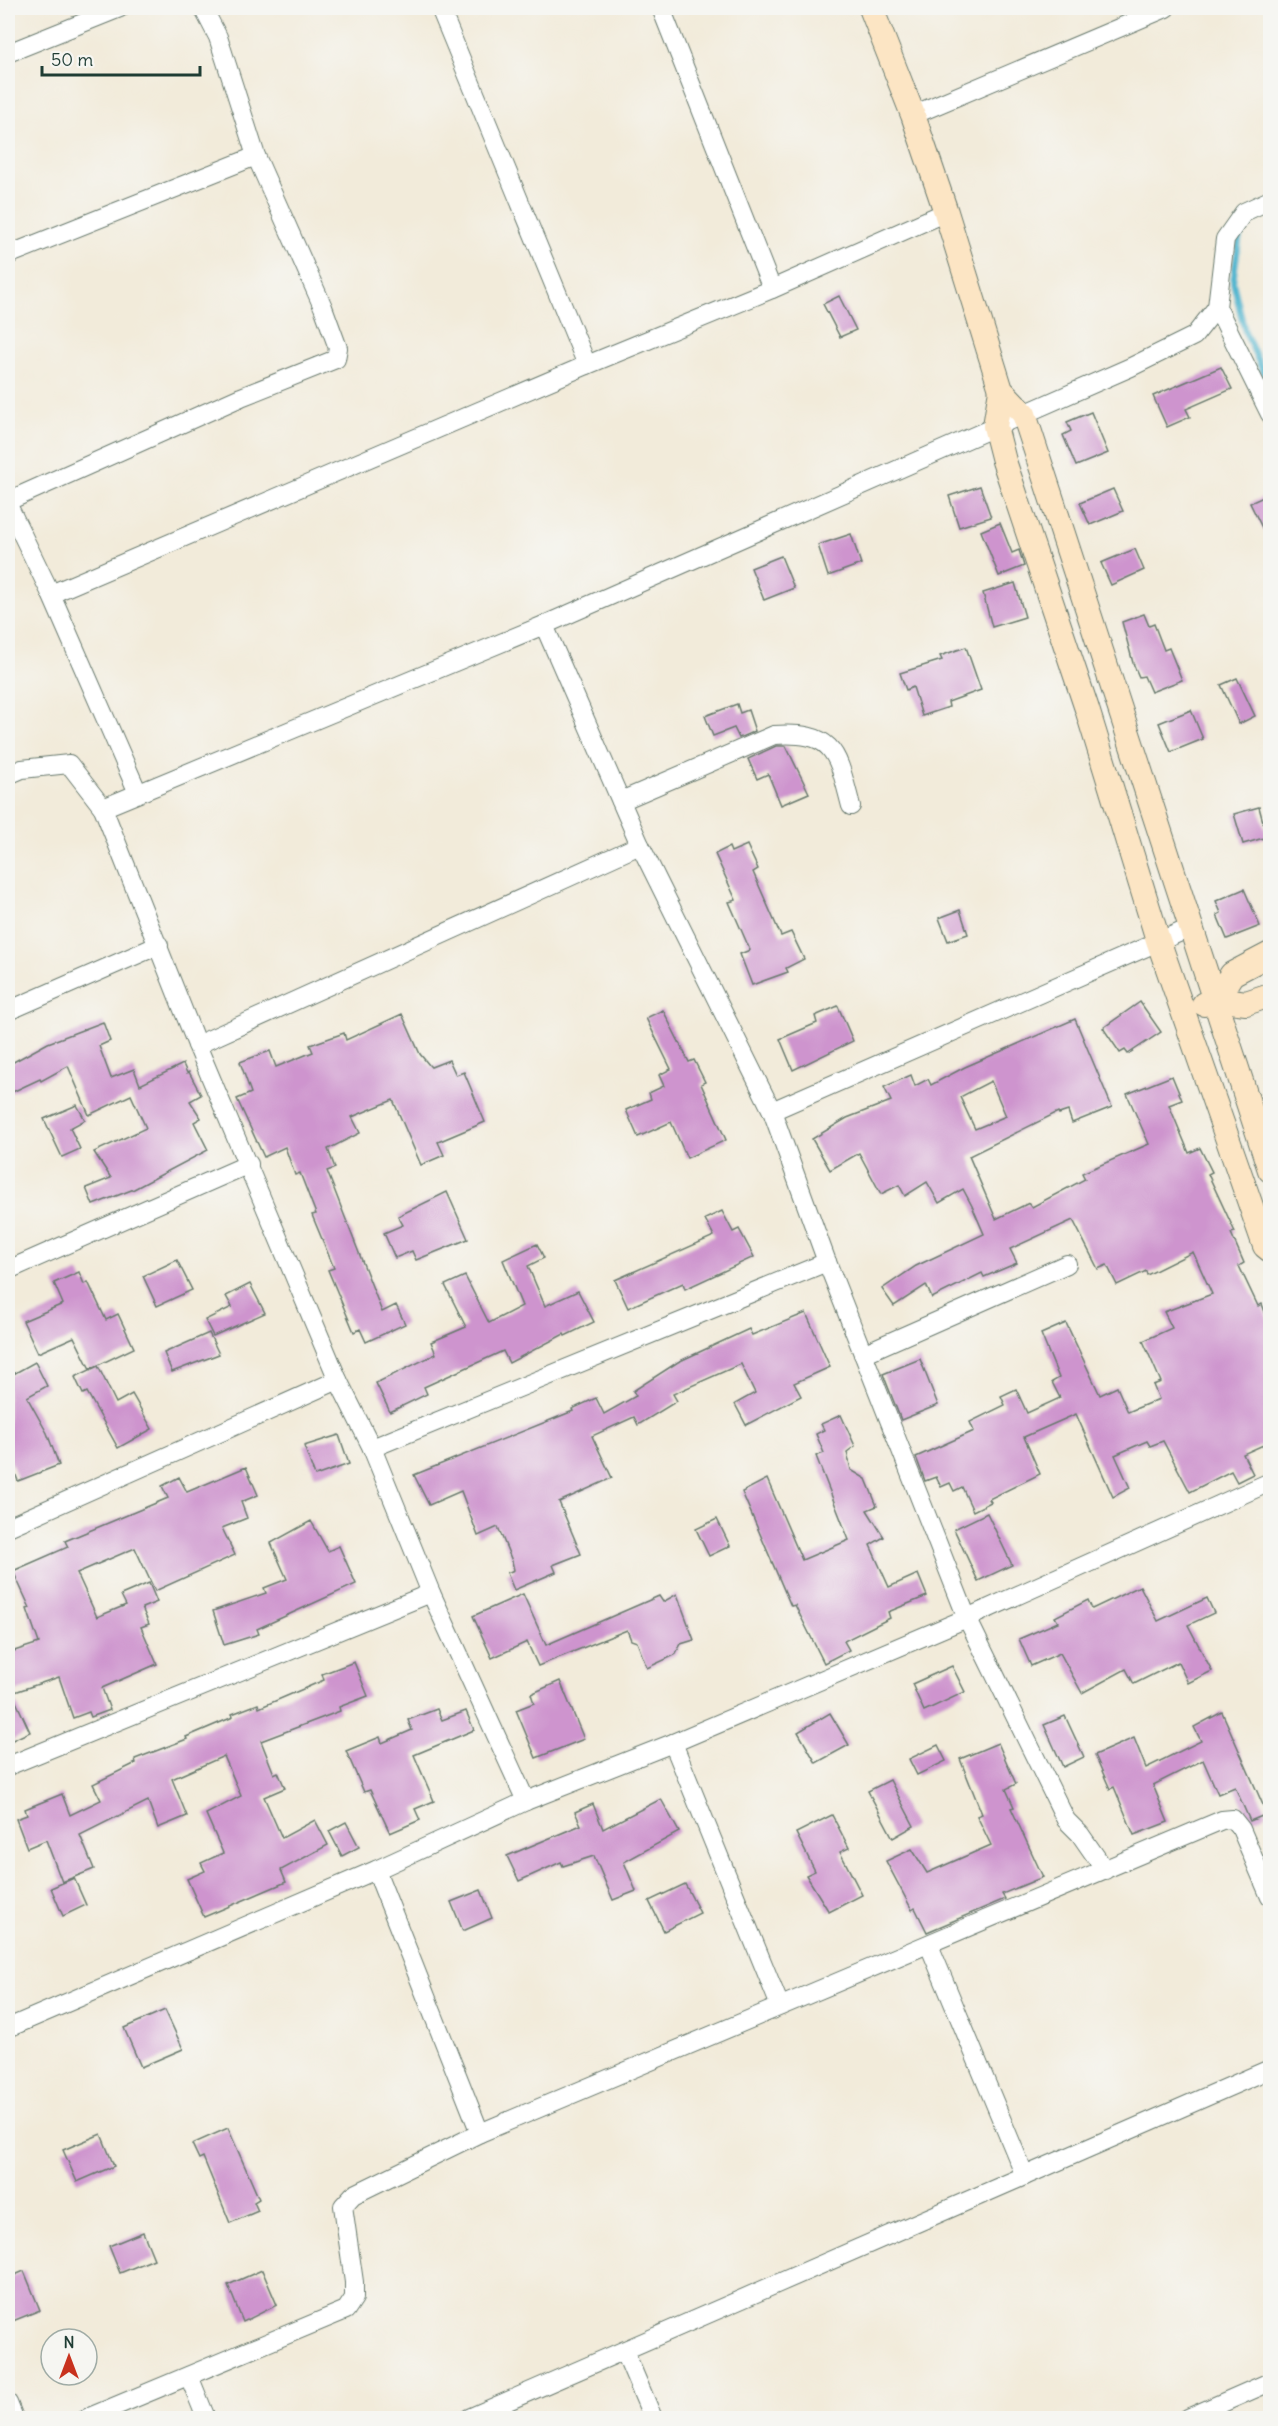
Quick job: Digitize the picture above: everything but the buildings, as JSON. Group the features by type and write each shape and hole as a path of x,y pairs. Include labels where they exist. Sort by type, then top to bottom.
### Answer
{"street":[{"path":"8,53 120,8"},
{"path":"138,793 51,594 8,503 241,397 336,359 338,348 256,156 218,37 203,8"},
{"path":"440,8 587,365"},
{"path":"662,8 772,289"},
{"path":"871,8 913,116 946,212 1000,390 994,426 1158,940 1265,1246 1270,1250"},
{"path":"913,116 1166,8"},
{"path":"8,255 256,156"},
{"path":"103,808 544,625 1023,414 1194,336 1217,307 1225,239 1244,212 1270,200"},
{"path":"51,594 587,365 772,289 946,212"},
{"path":"1217,307 1270,414"},
{"path":"1000,390 1023,414 1270,1170"},
{"path":"1048,594 1079,583"},
{"path":"544,625 640,845 772,1111 826,1262 967,1618 1066,1820 1080,1834 1104,1870"},
{"path":"621,801 774,735 798,734 814,737 832,748 840,765 851,806"},
{"path":"8,775 22,769 69,764 103,808 197,1045 338,1380 372,1448 431,1593 526,1801"},
{"path":"197,1045 640,845"},
{"path":"1135,864 1168,853"},
{"path":"772,1111 1191,927"},
{"path":"8,1011 159,945"},
{"path":"1216,999 1232,974 1270,954"},
{"path":"1184,1012 1216,999 1246,1003 1270,995"},
{"path":"1221,1118 1250,1107"},
{"path":"8,1270 249,1164"},
{"path":"372,1448 826,1262"},
{"path":"863,1354 1067,1264"},
{"path":"8,1527 338,1380"},
{"path":"8,2028 376,1870 526,1801 673,1743 967,1618 1270,1482"},
{"path":"8,1766 431,1593"},
{"path":"673,1743 780,2006"},
{"path":"87,2418 345,2310 354,2298 354,2282 343,2206 353,2195 480,2133 1222,1820 1233,1819 1241,1829 1270,1897"},
{"path":"376,1870 480,2133"},
{"path":"929,1945 1025,2176"},
{"path":"469,2418 625,2352 1270,2069"},
{"path":"625,2352 653,2418"},
{"path":"189,2376 206,2418"},
{"path":"1188,2418 1270,2382"},
{"path":"8,2403 14,2418"}],"waterway":[{"path":"1241,227 1233,282 1245,332 1270,387"}]}
